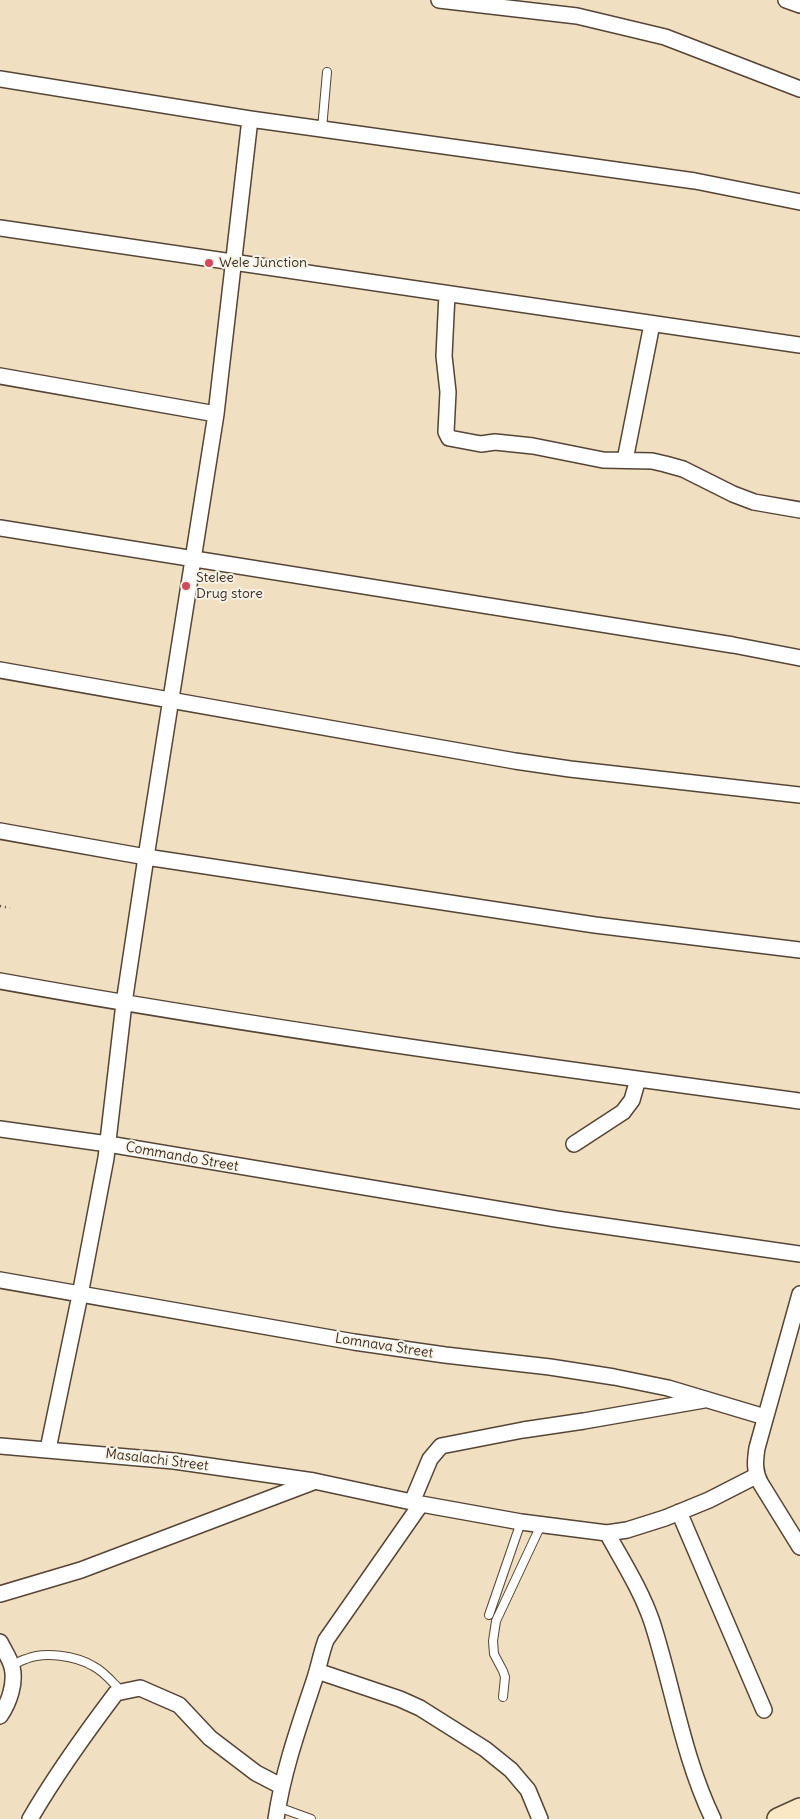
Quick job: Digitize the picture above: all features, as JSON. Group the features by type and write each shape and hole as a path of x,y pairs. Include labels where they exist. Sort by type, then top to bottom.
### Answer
{"main road":[{"path":"778,1819 800,1809"}],"street":[{"path":"439,0 600,20 679,42 800,89"},
{"path":"786,0 800,5"},
{"path":"0,79 250,119 686,180 800,202"},
{"path":"48,1449 80,1295 108,1144 124,1004 216,414 250,119"},
{"path":"0,228 233,264 800,345"},
{"path":"448,294 444,356 448,392 447,436 481,444 495,442 533,446 596,459 665,464 683,469 733,494 754,502 800,510"},
{"path":"625,460 652,324"},
{"path":"0,376 216,414"},
{"path":"0,528 723,643 800,658"},
{"path":"0,670 570,769 800,795"},
{"path":"0,830 146,857 595,925 800,950"},
{"path":"0,981 124,1004 500,1061 800,1101"},
{"path":"574,1144 623,1112 632,1100 638,1079"},
{"name":"Commando Street","path":"0,1129 108,1144 566,1220 800,1254"},
{"name":"Lomnava Street","path":"0,1280 354,1342 614,1377 668,1388 765,1417"},
{"path":"800,1294 765,1417 757,1448 755,1466 756,1476 800,1547"},
{"path":"277,1813 281,1786 291,1748 318,1669 322,1650 331,1631 416,1503 430,1459 441,1446 523,1430 708,1400"},
{"name":"Masalachi Street","path":"0,1446 174,1461 314,1481 416,1503 522,1522 607,1533 627,1530 679,1512 709,1500 756,1476"},
{"path":"0,1594 81,1570 314,1481"},
{"path":"679,1512 764,1710"},
{"path":"607,1533 635,1582 651,1621 681,1723 689,1760 713,1819"},
{"path":"0,1642 12,1666 13,1676 10,1694 5,1709 0,1716"},
{"path":"318,1669 320,1672 400,1699 420,1708 485,1749 511,1770 528,1790 540,1819"},
{"path":"30,1819 75,1747 116,1693 140,1688 179,1705 210,1738 226,1751 256,1773 281,1786"}],"lane":[{"path":"322,129 327,72"},
{"path":"489,1615 522,1522"},
{"path":"503,1697 505,1677 494,1654 493,1641 496,1621 541,1525"},
{"path":"12,1666 27,1658 44,1655 62,1657 93,1666 105,1674 122,1692"},
{"path":"277,1813 311,1819"}],"path":[{"path":"0,906 10,908"}],"place":[{"name":"Wele Junction","path":"209,263"},
{"name":"Stelee Drug store","path":"186,586"}]}
